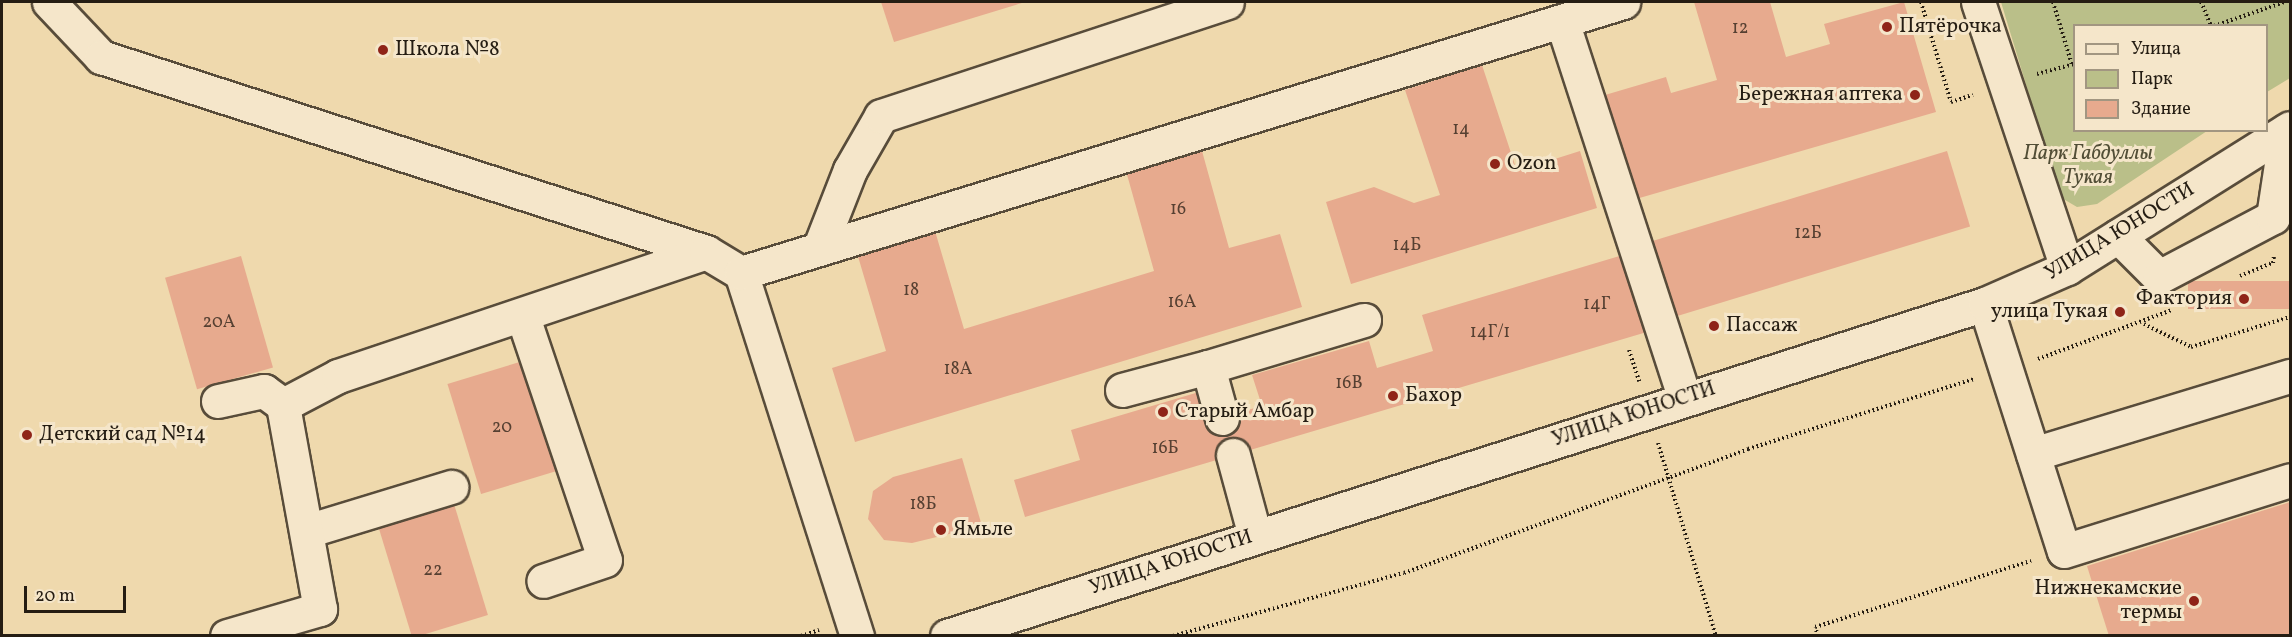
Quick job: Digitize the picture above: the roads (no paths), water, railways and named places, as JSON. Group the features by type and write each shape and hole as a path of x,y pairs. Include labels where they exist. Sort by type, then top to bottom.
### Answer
{"street":[{"path":"48,2 101,57 706,252 741,273 857,636"},
{"path":"819,249 850,170 881,116 1227,2"},
{"path":"741,273 1623,2"},
{"path":"1978,2 2067,268"},
{"path":"1562,21 1685,399"},
{"path":"2118,236 2160,277 2273,217 2288,130"},
{"name":"УЛИЦА ЮНОСТИ","path":"947,636 1985,304 2067,268 2288,130"},
{"path":"283,405 338,376 523,317 706,252"},
{"path":"1985,304 2064,551 2290,480"},
{"path":"523,317 605,560 543,581"},
{"path":"1122,390 1208,367 1364,320"},
{"path":"1208,367 1222,418"},
{"path":"2033,454 2290,376"},
{"path":"218,401 264,391 283,405 320,609 227,636"},
{"path":"1233,455 1255,536"},
{"path":"307,531 451,487"}],"place":[{"name":"Пятёрочка","path":"1887,27"},
{"name":"Школа №8","path":"383,50"},
{"name":"Бережная аптека","path":"1915,95"},
{"name":"Ozon","path":"1495,164"},
{"name":"Фактория","path":"2244,299"},
{"name":"улица Тукая","path":"2120,312"},
{"name":"Пассаж","path":"1714,326"},
{"name":"Бахор","path":"1393,396"},
{"name":"Старый Амбар","path":"1163,412"},
{"name":"Детский сад №14","path":"27,435"},
{"name":"Ямьле","path":"941,530"},
{"name":"Нижнекамские термы","path":"2194,601"}],"park label":[{"name":"Парк Габдуллы Тукая","path":"2088,166"}]}
